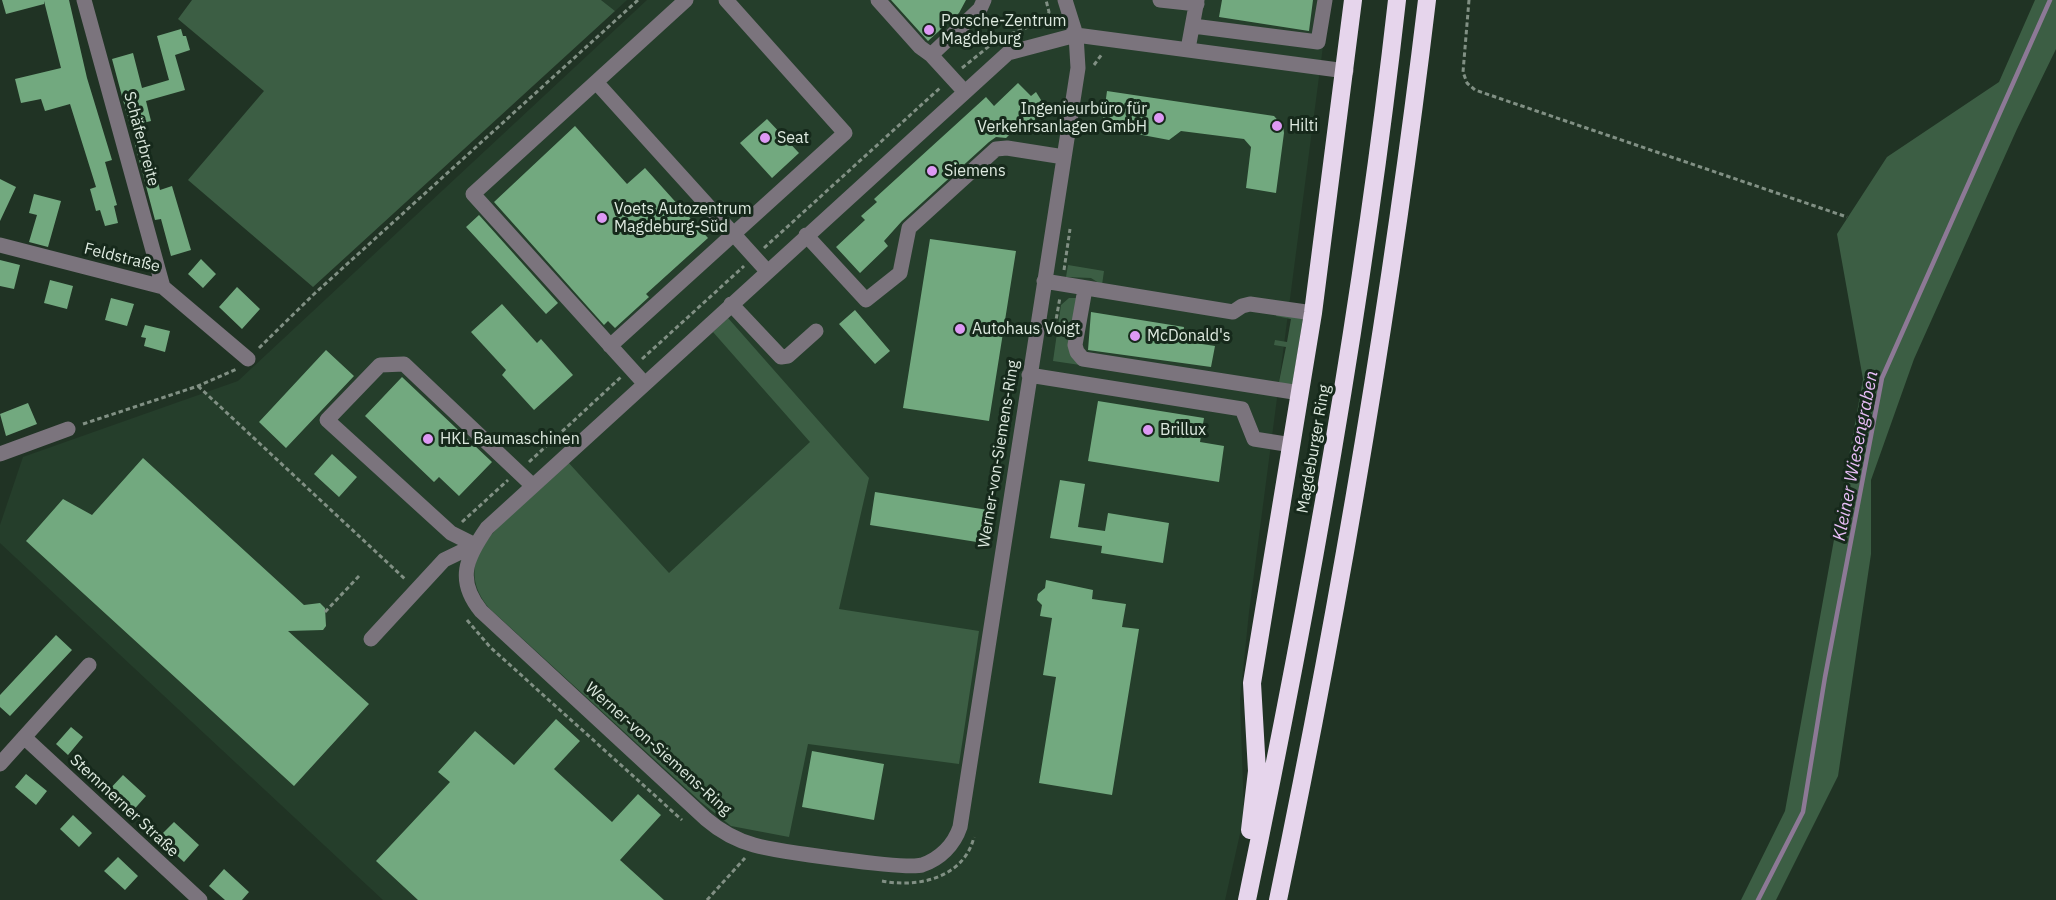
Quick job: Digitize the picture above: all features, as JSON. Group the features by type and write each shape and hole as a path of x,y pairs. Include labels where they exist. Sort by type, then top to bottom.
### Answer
{"highway":[{"path":"1247,899 1245,855 1257,771 1252,683 1313,313 1346,71 1353,0"},
{"name":"Magdeburger Ring","path":"1247,899 1283,728 1342,405 1397,0"},
{"path":"1278,900 1316,714 1372,405 1427,0"}],"street":[{"name":"Schäferbreite","path":"84,0 163,287"},
{"path":"644,383 473,194 686,0"},
{"path":"610,346 845,133 726,0"},
{"path":"878,0 964,91"},
{"path":"931,54 980,9 984,0"},
{"name":"Werner-von-Siemens-Ring","path":"1065,0 1076,35 1078,68 1029,375 963,820 957,836 940,855 914,866 754,852 714,826 481,610 471,598 466,585 468,558 475,545 500,513 1008,53 1042,42 1076,35 1346,71"},
{"path":"1160,0 1197,2 1188,49"},
{"path":"1193,26 1318,42 1324,0"},
{"path":"596,82 767,271"},
{"path":"807,235 866,300 900,273 909,228 996,149 1007,148 1064,157"},
{"name":"Feldstraße","path":"0,245 163,287 248,359"},
{"path":"1044,281 1233,312 1250,304 1313,313"},
{"path":"1085,289 1075,345 1083,359 1300,393"},
{"path":"731,304 781,357 788,356 816,331"},
{"path":"475,545 451,533 327,420 380,366 404,364 519,470 531,485"},
{"path":"1029,375 1242,410 1254,440 1292,445"},
{"path":"0,454 68,429"},
{"path":"371,639 444,560 475,545"},
{"path":"0,764 89,665"},
{"name":"Stemmerner Straße","path":"24,737 200,900"}],"path":[{"path":"68,429 234,372 313,295 638,0"},
{"path":"451,533 988,45 1046,20 1049,12 1046,0"},
{"path":"1469,0 1463,72 1467,83 1475,90 1847,216"},
{"path":"1093,74 1096,61 1106,50 1108,39"},
{"path":"1054,331 1072,219"},
{"path":"198,386 417,590"},
{"path":"325,612 360,575"},
{"path":"466,619 490,647 690,827"},
{"path":"879,880 907,884 938,877 961,860 971,845 975,831"},
{"path":"707,900 745,858 754,852"},
{"path":"745,858 754,852"},
{"path":"734,854 745,858"}],"shaded area":[{"path":"192,0 601,0 615,11 313,287 188,180 264,91 178,19"},
{"path":"601,0 627,0 615,11"},
{"path":"647,0 1329,0 1249,612 1240,699 1244,816 1225,900 383,900 0,543 0,525 23,457 238,381"},
{"path":"2035,0 2056,0 2056,49 2017,129 1914,359 1871,480 1871,554 1838,776 1776,900 1741,900 1785,811 1863,379 1837,234 1887,157 1999,82"},
{"path":"1068,265 1104,271 1102,285 1091,278 1066,277"},
{"path":"1069,298 1078,298 1080,365 1053,361 1061,305"},
{"path":"1277,312 1303,317 1292,388 1279,382 1286,347 1274,345 1275,340 1287,342 1291,319 1276,316"},
{"path":"728,318 869,478 839,609 979,631 959,764 808,744 789,837 731,826 701,802 489,608 479,593 475,579 475,565 480,553 496,529 567,461 669,573 810,442 713,332"}],"building":[{"path":"2,0 69,0 87,78 112,160 105,162 117,205 114,206 118,223 105,226 100,210 96,211 90,189 96,187 70,104 45,111 41,99 21,103 15,79 61,68 44,1 44,4 6,14"},
{"name":"Porsche-Zentrum Magdeburg","path":"891,0 966,0 959,13 928,41"},
{"path":"1222,0 1313,0 1309,31 1219,17"},
{"path":"181,29 183,36 186,36 190,50 175,55 185,90 146,101 151,121 130,126 112,59 133,53 142,88 169,80 157,36"},
{"name":"Siemens","path":"1018,83 1031,96 1036,92 1041,100 1041,109 1034,121 1031,118 1013,135 1011,133 1006,138 996,137 989,142 902,221 884,241 888,246 860,273 836,247 865,220 861,216 877,202 874,199 986,97 994,106"},
{"path":"1107,91 1274,116 1283,126 1284,133 1276,193 1246,188 1251,147 1244,139 1181,131 1169,140 1137,134 1130,124 1103,120"},
{"name":"Seat","path":"767,119 799,153 772,178 740,143"},
{"name":"Voets Autozentrum Magdeburg-Süd","path":"575,126 627,184 645,168 708,238 646,294 649,297 615,328 608,321 604,325 494,202"},
{"path":"134,141 151,153 160,190 172,186 191,250 171,256 161,219 155,220"},
{"path":"0,179 16,187 0,221"},
{"path":"34,194 61,201 48,247 29,242 37,215 29,213"},
{"path":"479,215 558,303 546,314 466,227"},
{"name":"Autohaus Voigt","path":"930,239 1016,251 989,421 903,408"},
{"path":"201,259 216,274 203,288 188,274"},
{"path":"0,260 20,265 14,289 0,286"},
{"path":"50,280 73,286 67,309 44,303"},
{"path":"237,287 260,309 242,329 219,307"},
{"path":"111,298 134,304 127,326 105,320"},
{"path":"502,304 537,343 541,339 573,375 534,410 502,375 506,370 471,332"},
{"path":"855,310 890,351 875,364 839,324"},
{"name":"McDonald's","path":"1091,312 1184,327 1182,341 1215,346 1211,367 1088,350"},
{"path":"145,325 170,331 165,352 144,346 146,338 141,337"},
{"path":"326,350 354,376 286,448 259,422"},
{"name":"HKL Baumaschinen","path":"402,377 492,462 459,496 439,477 434,482 365,416"},
{"name":"Brillux","path":"1098,401 1204,418 1200,442 1224,446 1219,482 1088,461"},
{"path":"28,403 37,424 6,436 0,414"},
{"path":"332,454 357,477 339,497 314,474"},
{"path":"143,458 304,605 320,603 325,608 326,626 323,630 288,631 369,704 294,786 26,541 63,499 92,515"},
{"path":"1060,480 1085,484 1078,527 1105,531 1108,513 1169,523 1163,563 1101,553 1102,546 1050,538"},
{"path":"875,492 988,510 983,543 870,525"},
{"path":"1046,580 1093,590 1092,599 1126,604 1122,627 1139,629 1112,795 1039,783 1056,677 1043,675 1052,618 1040,616 1042,605 1037,600 1038,594 1045,588"},
{"path":"56,635 72,650 10,716 0,707 0,695"},
{"path":"556,719 580,741 554,769 612,822 638,794 661,815 620,860 664,900 418,900 376,861 450,782 438,772 475,731 514,765"},
{"path":"71,727 83,737 68,755 56,744"},
{"path":"812,751 884,764 874,820 802,807"},
{"path":"26,774 47,791 36,805 15,787"},
{"path":"123,775 146,796 130,814 107,792"},
{"path":"73,815 92,833 79,847 60,829"},
{"path":"174,822 199,845 184,862 158,838"},
{"path":"118,857 138,876 125,890 104,871"},
{"path":"224,869 249,892 242,900 225,900 209,886"}],"waterway":[{"name":"Kleiner Wiesengraben","path":"1758,900 1803,812 1825,677 1882,378 2050,0"}],"place":[{"name":"Porsche-Zentrum Magdeburg","path":"929,30"},
{"name":"Ingenieurbüro für Verkehrsanlagen GmbH","path":"1159,118"},
{"name":"Hilti","path":"1277,126"},
{"name":"Seat","path":"765,138"},
{"name":"Siemens","path":"932,171"},
{"name":"Voets Autozentrum Magdeburg-Süd","path":"602,218"},
{"name":"Autohaus Voigt","path":"960,329"},
{"name":"McDonald's","path":"1135,336"},
{"name":"Brillux","path":"1148,430"},
{"name":"HKL Baumaschinen","path":"428,439"}]}
